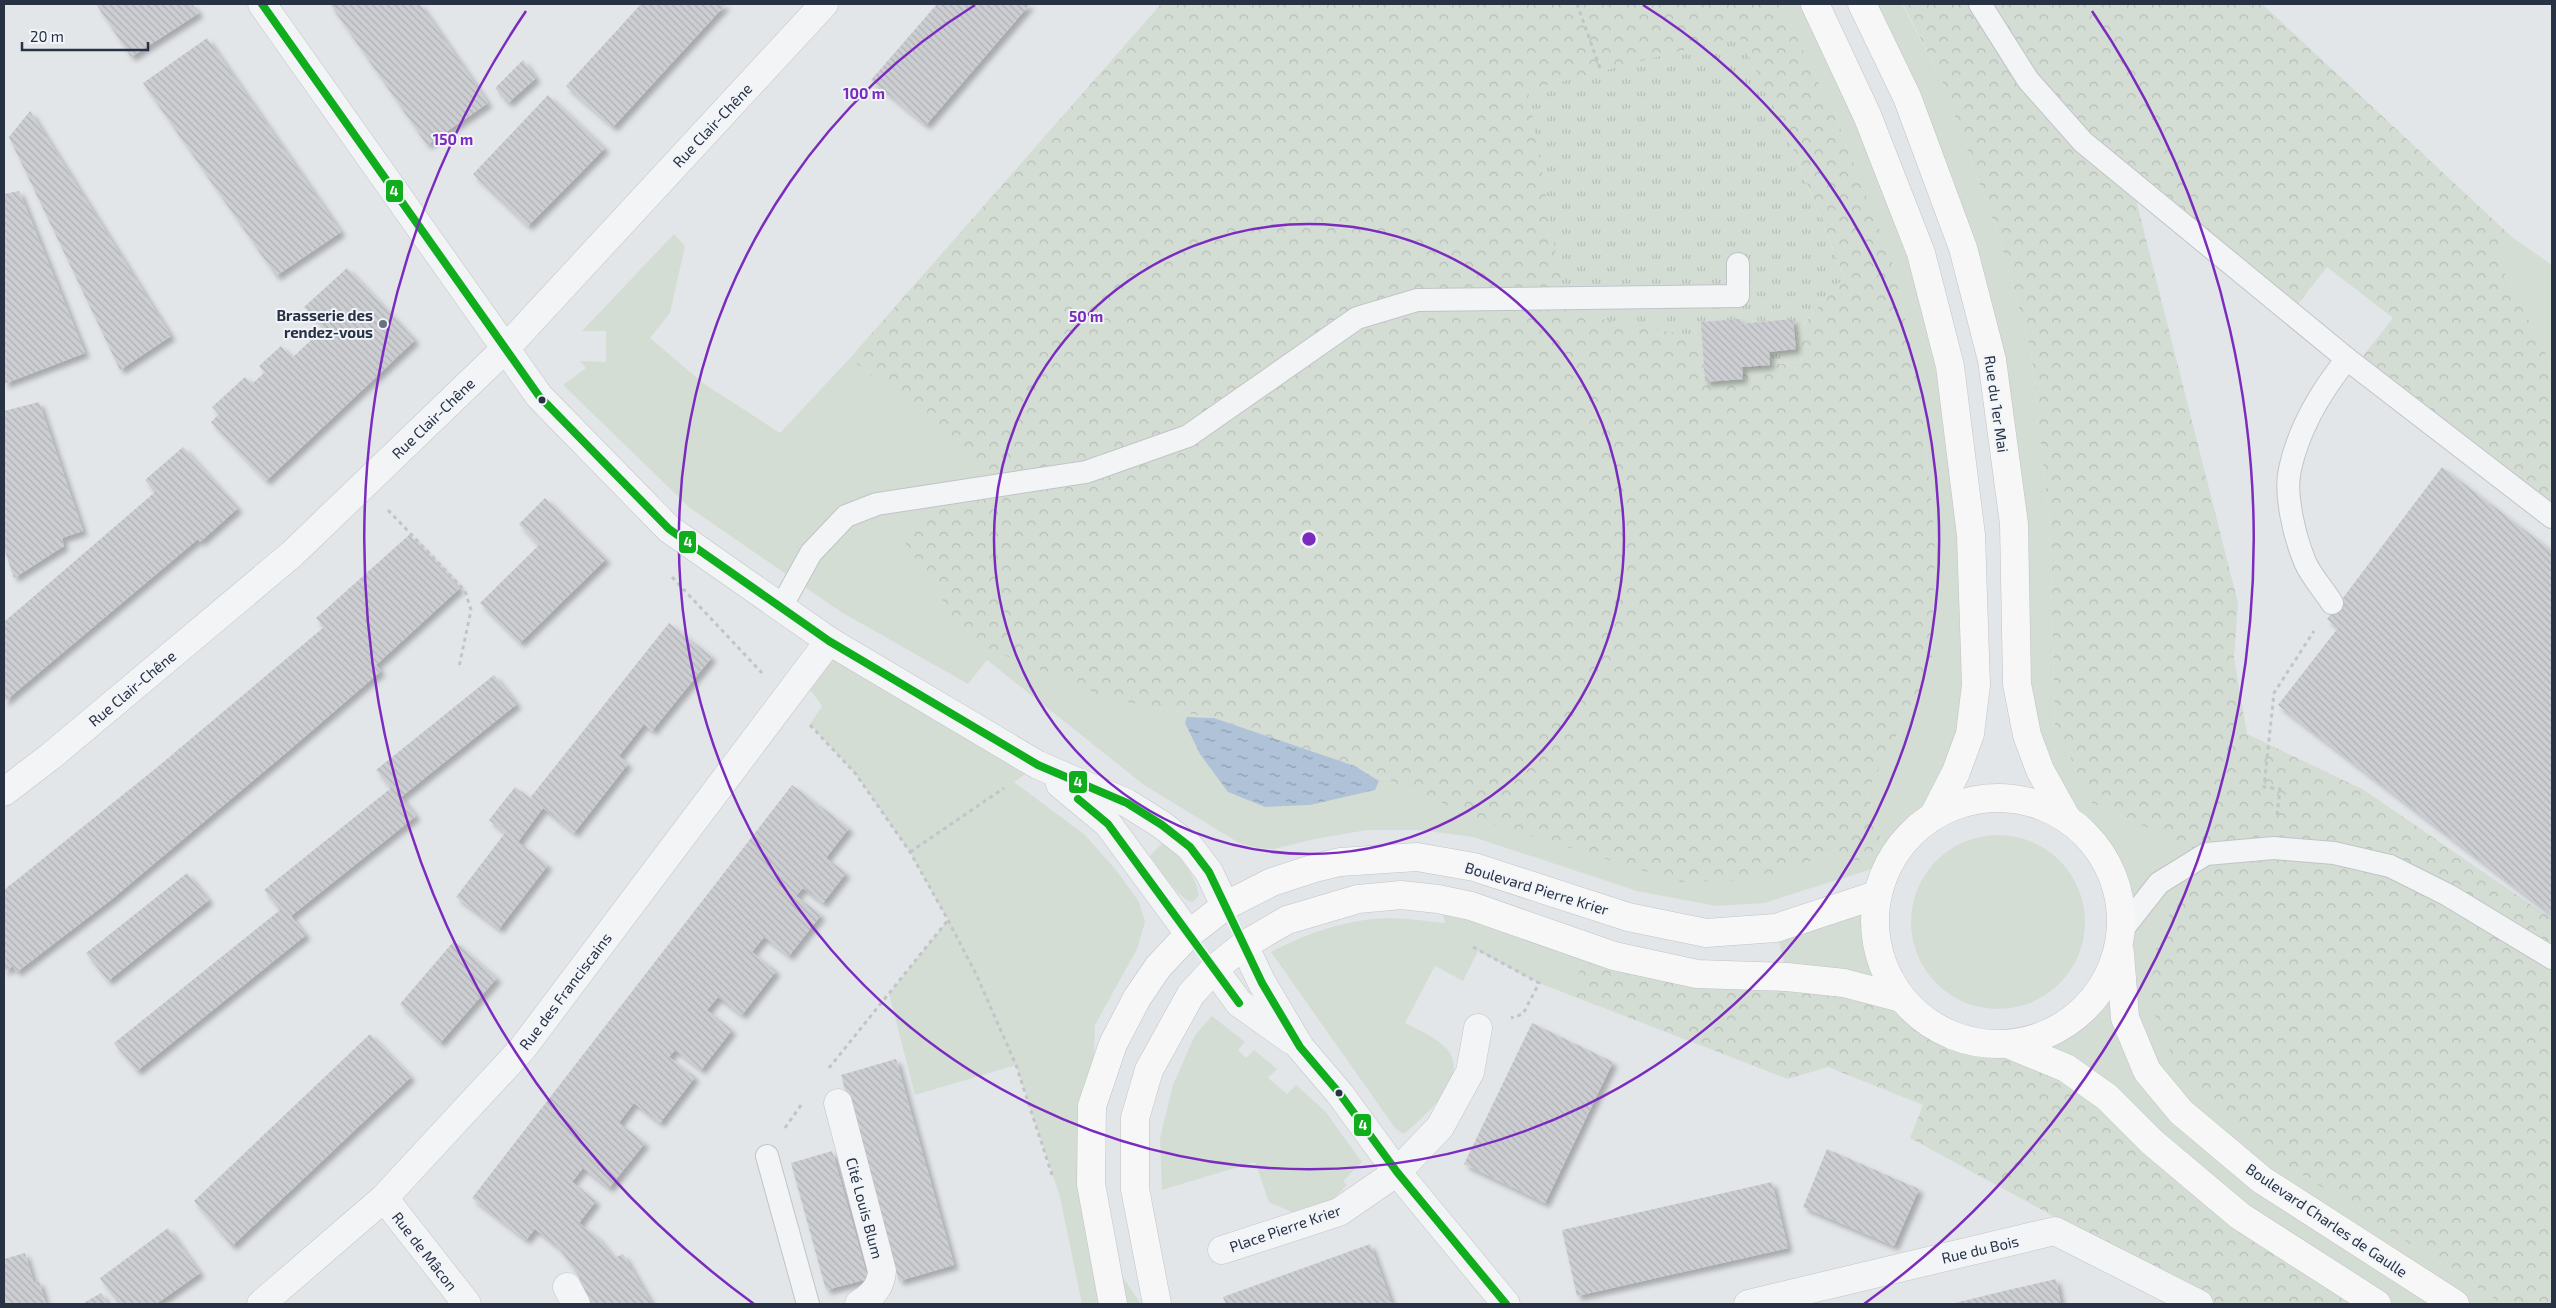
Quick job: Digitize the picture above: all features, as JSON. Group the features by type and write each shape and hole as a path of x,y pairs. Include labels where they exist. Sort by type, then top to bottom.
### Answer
{"main road":[{"path":"1815,4 1867,115 1920,253 1950,366 1971,535 1976,685 1970,734 1956,772 1934,815"},
{"name":"Rue du 1er Mai","path":"1862,4 1907,97 1957,230 1992,360 2014,524 2017,684 2027,735 2040,770 2066,817"},
{"path":"2066,817 2034,803 2000,797 1966,801 1934,815 1907,836 1888,864 1876,895 1874,932 1883,967 1901,998 1931,1025 1968,1041 2008,1044 2046,1035 2080,1014 2105,983 2121,939"},
{"name":"Boulevard Charles de Gaulle","path":"2066,817 2086,834 2103,854 2119,891 2125,1018 2147,1071 2181,1112 2262,1180 2455,1304"},
{"name":"Boulevard Pierre Krier","path":"1113,1304 1091,1184 1092,1106 1113,1044 1137,998 1158,967 1189,934 1225,906 1272,882 1315,868 1340,862 1417,857 1474,866 1628,917 1706,933 1776,928 1876,895"},
{"path":"1157,1304 1135,1189 1135,1118 1149,1070 1191,994 1214,969 1244,945 1287,920 1325,907 1358,899 1401,895 1438,899 1471,906 1614,956 1698,974 1787,977 1844,983 1901,998"},
{"path":"1225,906 1244,945"},
{"path":"1189,934 1214,969"},
{"path":"2008,1044 2066,1068 2107,1097 2152,1142 2240,1216 2377,1304"}],"street":[{"path":"262,4 539,396 669,529 828,641 1038,765 1127,803 1162,825 1190,847 1209,872 1225,906"},
{"name":"Rue Clair-Chêne","path":"4,792 51,756 292,554 364,485 506,348 824,4"},
{"name":"Rue des Franciscains","path":"261,1304 384,1198 522,1049 828,641"},
{"path":"1038,765 1108,824 1189,934"},
{"path":"1244,945 1262,983 1300,1047 1340,1094 1397,1172 1506,1304"},
{"path":"1214,969 1239,1004 1300,1047"},
{"name":"Place Pierre Krier","path":"1222,1250 1340,1212 1397,1172 1440,1127 1470,1072 1478,1028"},
{"name":"Cité Louis Blum","path":"838,1103 882,1271 877,1288 868,1299 858,1304"},
{"name":"Rue de Mâcon","path":"384,1198 467,1304"},
{"name":"Rue du Bois","path":"1748,1304 2055,1231 2199,1304"}],"lane":[{"path":"1980,4 2028,80 2083,142 2347,359 2552,517"},
{"path":"780,609 811,553 846,516 877,504 1086,472 1188,436 1358,318 1417,300 1738,296 1738,264"},
{"path":"2332,603 2305,563 2302,554 2291,518 2289,471 2304,425 2328,383 2347,359"},
{"path":"2121,939 2159,883 2206,854 2274,848 2334,853 2390,866 2456,900 2552,958"},
{"path":"767,1156 808,1304"}],"path":[{"path":"1577,4 1601,71"},
{"path":"364,485 465,591 471,610 459,667"},
{"path":"670,576 855,773 910,852 976,974 1016,1065 1057,1188"},
{"path":"2274,848 2280,789 2264,787 2274,693 2332,603"},
{"path":"910,852 1038,765"},
{"path":"767,1156 815,1086 948,920"},
{"path":"1465,943 1540,983 1523,1014 1478,1028"},
{"path":"815,1086 838,1103"}],"green space":[{"path":"1161,4 1781,4 1839,125 1892,262 1919,379 1935,539 1932,668 1867,792 1882,843 1862,861 1827,855 1761,880 1680,882 1486,822 1355,766 1214,718 1109,699 968,640 899,533 992,477 850,358","holes":["1785,130 1844,276 1796,334 1801,362 1742,367 1743,379 1705,381 1702,338"]},
{"path":"1781,4 1815,4 1950,366 1976,685 1934,815 1907,836 1888,864 1764,903 1716,906 1637,891 1473,837 1419,830 1367,830 1310,840 1274,849 1258,848 1239,843 1144,785 987,660 968,684 841,612 690,508 563,385 586,368 580,361 606,362 606,331 582,331 674,234 685,246 670,313 650,338 703,383 780,433 850,358 992,477 1109,699 1214,718 1188,717 1228,792 1265,807 1310,805 1379,781 1355,766 1486,822 1761,880 1827,855 1862,861 1882,843 1867,792 1932,668 1935,539 1919,379 1892,263 1839,125"},
{"path":"1862,4 1902,4 1942,81 1999,236 2031,352 2050,527 2055,725 2092,803 2206,854 2158,933 2149,1001 2279,1160 2503,1304 2377,1304 2008,1044 2055,1030 2080,1014 2095,997 2107,979 2115,959 2120,938 2121,916 2119,895 2113,874 2103,854 2095,843 2070,821 2062,811 2040,770 1992,360"},
{"path":"1903,4 2262,4 2512,237 2498,260 2552,366 2552,517 2356,365 2393,318 2327,267 2291,313 2132,184 2238,603 2234,658 2247,734 2364,790 2552,919 2552,1304 2503,1304 2279,1160 2175,1064 2149,1001 2158,933 2206,854 2092,803 2055,725 2050,527 2031,352 1999,236 1942,81"},
{"path":"1739,36 1785,130 1844,277 1796,333 1801,362 1743,367 1743,379 1705,382 1702,338 1570,313 1558,266 1528,90"},
{"path":"2512,237 2552,265 2552,366 2498,260"},
{"path":"829,641 1038,765 1014,782 1085,835 1116,870 1139,902 1145,922 1137,949 1095,1025 1092,1106 1102,1247 1141,1304 1082,1304 1060,1197 1016,1065 915,1095 889,994 948,920 910,852 855,773 810,724 822,706 801,677"},
{"path":"1998,835 2015,837 2039,845 2065,867 2075,881 2081,897 2085,922 2083,939 2075,963 2053,989 2039,999 2023,1005 1998,1009 1981,1007 1957,999 1931,977 1921,963 1915,947 1911,922 1913,905 1921,881 1943,855 1957,845 1973,839"},
{"path":"1164,841 1186,865 1194,879 1199,895 1193,902 1176,890 1150,856"},
{"path":"1876,895 1875,926 1878,949 1901,998 1787,977 1776,928"},
{"path":"1438,899 1614,956 1583,961 1570,995 1539,983 1478,951 1463,981 1435,966 1405,1023 1441,1043 1452,1058 1454,1070 1450,1083 1443,1095 1404,1134 1395,1128 1271,952 1312,933 1356,921 1386,918 1445,923"},
{"path":"1614,956 1901,998 1931,1025 1968,1041 2008,1044 2066,1068 2377,1304 2215,1304 1910,1138 1923,1105 1828,1067 1788,1079 1570,995 1583,961"},
{"path":"1212,1016 1245,1042 1238,1050 1246,1058 1254,1050 1277,1069 1268,1078 1287,1094 1296,1085 1325,1111 1362,1162 1343,1181 1347,1185 1332,1200 1294,1213 1269,1202 1255,1162 1162,1190 1160,1138 1173,1085 1195,1035"}],"water":[{"path":"1187,717 1214,718 1355,766 1379,781 1375,790 1310,805 1265,807 1228,792 1200,754 1185,723"}],"building":[{"path":"96,4 192,4 199,13 131,57"},
{"path":"330,4 420,4 488,103 427,145"},
{"path":"641,4 726,4 613,127 566,86"},
{"path":"937,4 1030,4 926,125 871,80"},
{"path":"207,38 341,232 276,276 143,83"},
{"path":"523,60 536,78 508,103 495,88"},
{"path":"548,95 605,148 528,226 473,174"},
{"path":"30,111 171,336 120,370 9,137"},
{"path":"19,191 85,353 4,384 4,194"},
{"path":"347,268 415,340 266,481 211,422 219,414 212,407 245,377 252,384 265,372 259,366 281,346 292,358 324,328 304,307"},
{"path":"1740,319 1740,324 1793,319 1796,349 1769,352 1770,365 1742,367 1743,379 1705,382 1701,322"},
{"path":"39,402 83,531 62,538 64,546 14,578 4,548 4,411"},
{"path":"183,447 238,508 200,542 198,539 4,702 4,622 155,492 145,480"},
{"path":"2442,467 2552,551 2552,915 2278,705 2338,628 2327,619"},
{"path":"545,498 606,559 520,643 480,603 539,545 519,524"},
{"path":"409,535 460,588 376,665 381,671 287,752 112,899 17,972 12,966 4,972 4,890 155,769 324,627 316,618"},
{"path":"669,623 712,657 652,731 644,724 619,756 628,764 574,833 543,808 518,842 548,865 499,929 456,897 505,833 489,820 515,787 535,802 530,798"},
{"path":"494,675 517,704 401,797 416,816 291,916 306,935 137,1071 114,1043 280,910 264,890 391,788 376,770"},
{"path":"792,785 849,828 826,858 846,873 823,903 803,888 796,896 821,915 789,956 764,937 752,952 776,971 742,1015 718,997 707,1010 732,1030 701,1070 675,1050 669,1057 695,1077 660,1123 634,1103 621,1120 619,1123 645,1143 609,1188 583,1168 572,1182 596,1201 579,1223 598,1238 614,1258 623,1254 652,1304 589,1304 575,1280 580,1278 559,1248 535,1229 526,1240 472,1198"},
{"path":"187,873 209,900 108,981 86,953"},
{"path":"454,941 497,978 440,1043 400,1004"},
{"path":"1532,1023 1613,1062 1545,1203 1464,1164"},
{"path":"370,1034 411,1077 232,1246 194,1201"},
{"path":"896,1059 954,1265 899,1281 841,1075"},
{"path":"1827,1149 1919,1189 1894,1246 1803,1207"},
{"path":"832,1151 868,1279 826,1290 791,1163"},
{"path":"1772,1182 1788,1248 1577,1296 1562,1230"},
{"path":"168,1228 200,1273 156,1304 119,1304 100,1278"},
{"path":"1370,1244 1392,1304 1226,1304 1223,1297"},
{"path":"25,1253 34,1283 39,1281 46,1304 4,1304 4,1259"},
{"path":"2056,1279 2061,1304 1951,1304 2008,1290"},
{"path":"101,1293 108,1304 82,1304"}],"transit line":[{"name":"4","path":"262,4 539,396 669,529 829,641 1038,765 1127,803 1162,825 1190,847 1209,872 1262,983 1300,1047 1340,1094 1397,1172 1506,1304"},
{"name":"4","path":"1078,799 1108,824 1239,1003"}],"place":[{"name":"Brasserie des rendez-vous","path":"383,324"}]}
